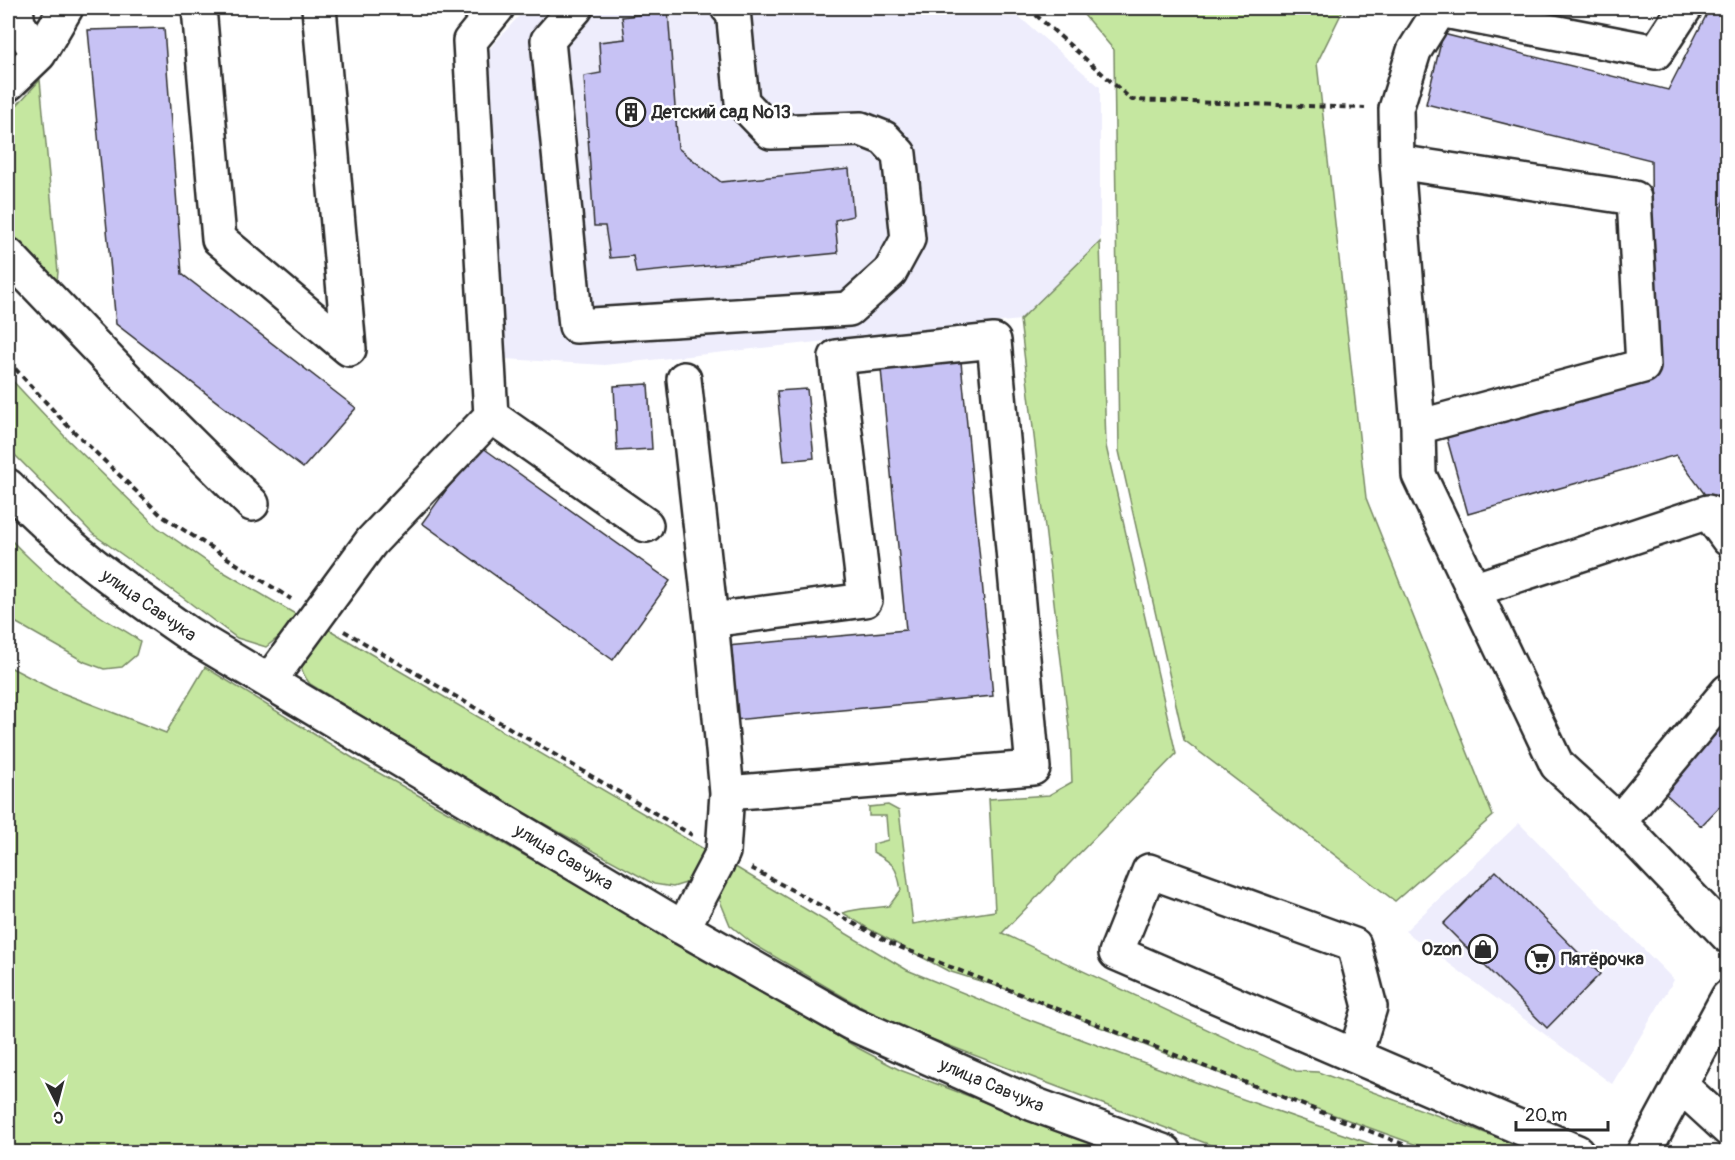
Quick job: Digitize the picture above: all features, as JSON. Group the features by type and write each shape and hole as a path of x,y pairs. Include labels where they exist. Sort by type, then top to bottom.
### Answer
{"street":[{"path":"8,84 39,54 66,8"},
{"path":"199,8 219,239 349,349 319,8"},
{"path":"269,681 371,542 491,416 470,41 496,8"},
{"path":"576,8 549,40 576,326 849,309 890,272 908,239 899,154 884,138 861,129 771,132 742,102 733,10 728,8"},
{"path":"1684,8 1656,52 1441,9 1414,51 1396,109 1397,162 1418,427 1419,475 1557,765 1619,822 1728,936"},
{"path":"14,18 39,54"},
{"path":"1397,162 1634,198 1643,366 1418,427"},
{"path":"8,255 143,396 252,504"},
{"path":"711,620 865,600 836,357 994,341 1033,768 727,793"},
{"path":"683,928 723,852 727,793 711,620 684,379"},
{"path":"491,416 646,525"},
{"name":"улица Савчука","path":"8,486 31,511 73,549 132,595 189,634 683,928 851,1023 1033,1104 1165,1152"},
{"path":"1473,590 1708,512 1728,540"},
{"path":"1619,822 1728,691"},
{"path":"1354,1056 1370,1008 1354,945 1149,871 1116,953 1354,1056 1577,1152"},
{"path":"1644,1152 1728,998"},
{"path":"1680,1085 1728,1129"}],"path":[{"path":"1028,8 1132,100 1396,109"},
{"path":"8,361 66,424 162,516 317,615 723,852 892,944 1424,1152"}],"shaded area":[{"path":"526,8 1009,8 1100,87 1100,242 1020,320 605,365 488,358 476,64"},
{"path":"1519,823 1674,980 1612,1084 1405,931"}],"green space":[{"path":"1078,8 1344,8 1317,63 1366,498 1493,816 1395,901 1184,740 1119,451 1114,50"},
{"path":"40,80 58,272 56,291 8,237 8,115"},
{"path":"1100,242 1106,446 1176,754 1002,933 1296,1071 1318,1072 1537,1152 1436,1152 1169,1055 1006,989 948,971 843,913 889,906 901,890 896,870 885,859 873,852 873,844 888,840 886,816 869,816 869,807 888,805 899,811 913,924 995,911 989,799 1049,795 1072,782 1070,735 1020,320"},
{"path":"8,376 68,440 157,527 215,567 297,615 285,632 266,647 237,638 93,534 8,448"},
{"path":"8,537 76,598 140,641 136,655 122,667 104,669 85,662 8,618"},
{"path":"323,626 709,852 692,881 673,887 654,884 481,789 310,684 301,667 301,660 307,647"},
{"path":"8,666 52,689 166,733 205,667 356,760 656,930 856,1047 900,1070 1116,1152 8,1152"},
{"path":"732,865 907,970 1030,1020 1217,1090 1394,1152 1229,1152 887,1022 753,944 730,925 720,901 724,873"}],"building":[{"path":"1710,8 1728,8 1728,186 1722,207 1728,262 1728,526 1676,455 1468,514 1446,435 1653,376 1651,160 1426,104 1443,34 1668,90"},
{"name":"Детский сад №13","path":"668,11 678,148 721,182 849,169 853,216 835,220 838,253 636,273 633,256 610,258 605,226 594,226 584,76 601,73 599,42 625,39 622,17"},
{"path":"164,28 182,274 356,408 303,468 116,324 88,30"},
{"path":"961,362 993,696 734,720 727,646 906,630 881,369"},
{"path":"648,384 652,449 617,451 614,386"},
{"path":"807,389 814,458 784,461 777,391"},
{"path":"479,445 670,581 613,660 422,523"},
{"path":"1728,708 1728,798 1701,826 1657,786"},
{"path":"1496,871 1600,974 1547,1028 1443,924"}],"place":[{"name":"Детский сад №13","path":"631,112"},
{"name":"Ozon","path":"1483,949"},
{"name":"Пятёрочка","path":"1540,959"}]}
